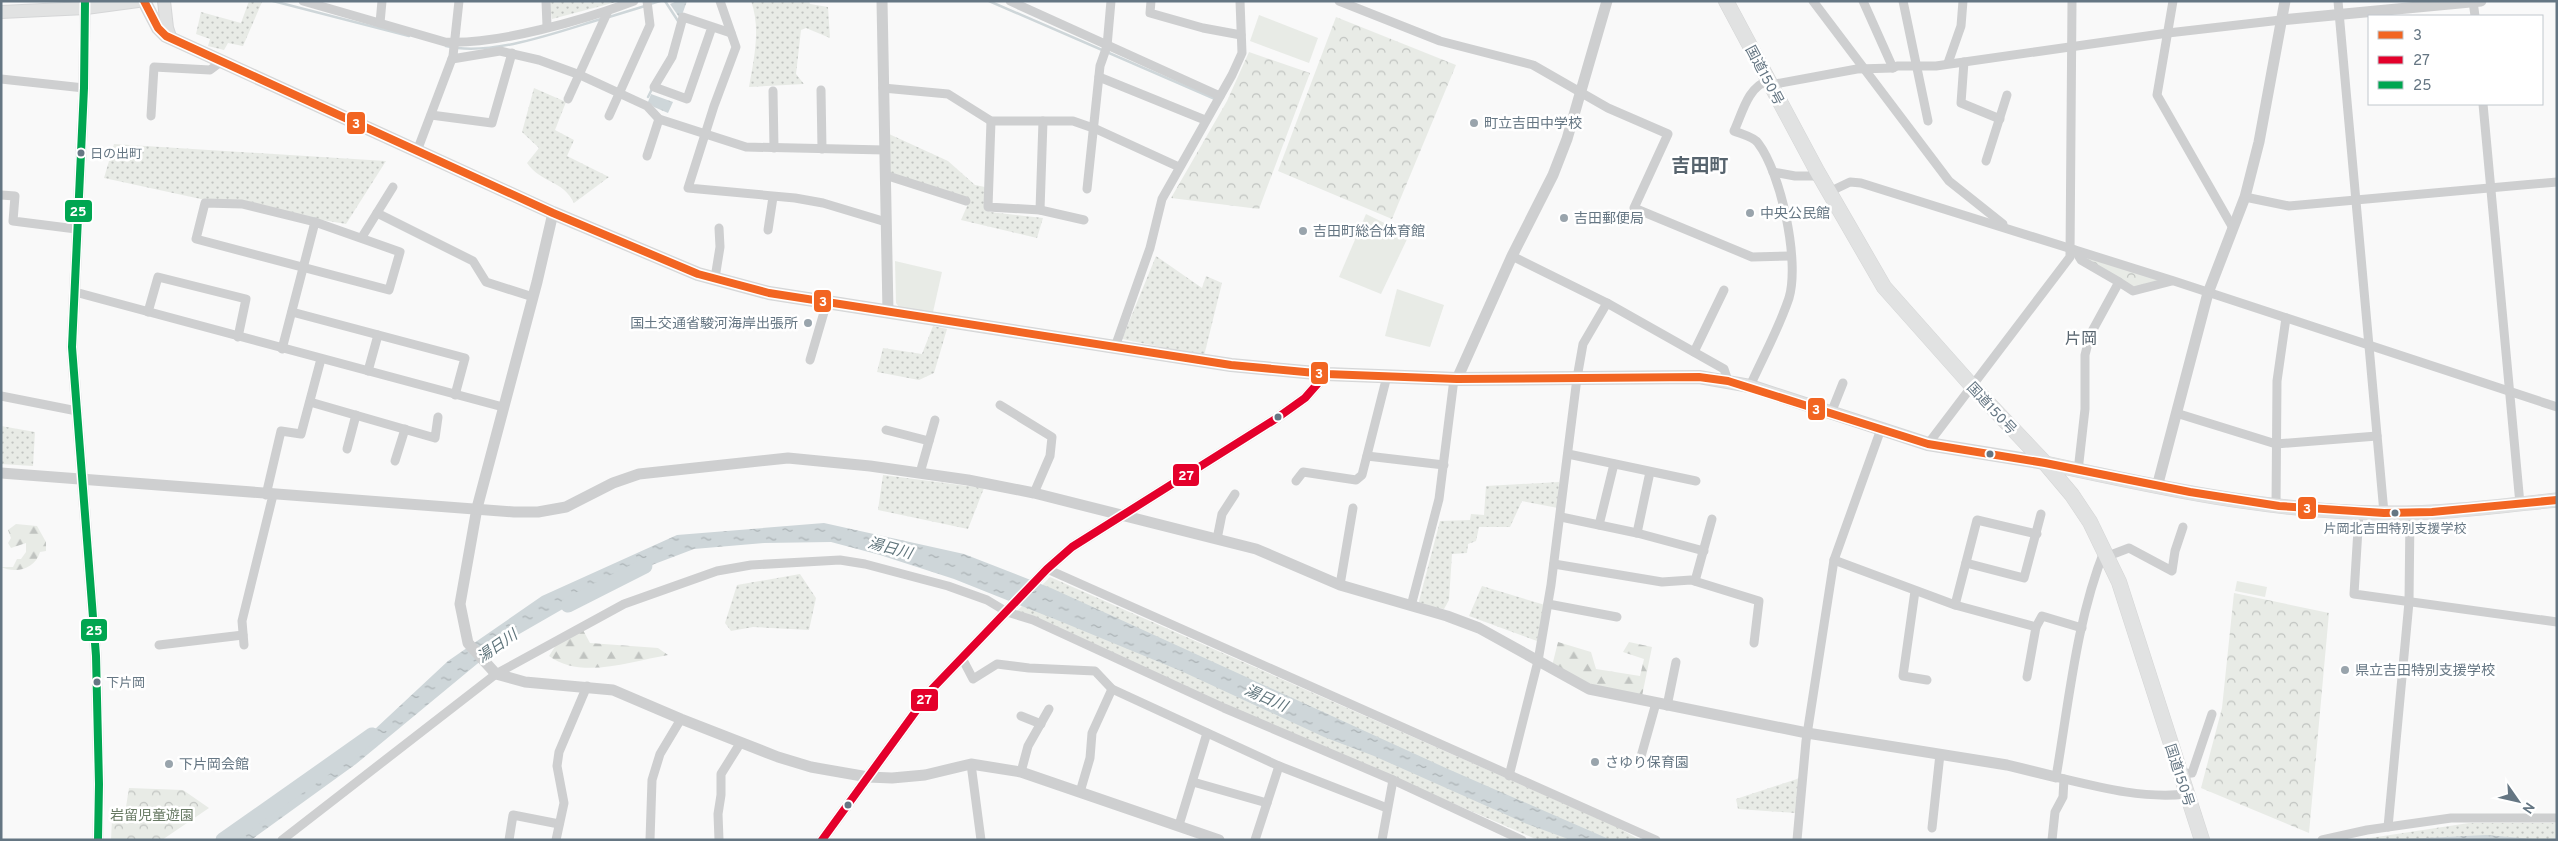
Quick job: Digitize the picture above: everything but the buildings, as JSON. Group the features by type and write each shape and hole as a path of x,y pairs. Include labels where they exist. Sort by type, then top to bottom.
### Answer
{"highway":[{"name":"国道150号","path":"1729,2 1769,83 1820,176 1877,276 1894,301 2072,495 2106,552 2119,582 2202,840"}],"main road":[{"path":"1,12 138,1"},
{"path":"144,1 158,28 170,37 553,213 698,274 768,293 1231,365 1326,374 1456,379 1699,377 1728,381 1750,386 1928,444 2045,464 2157,487 2276,506 2359,513 2410,513 2557,500"},
{"path":"164,1 170,37"}],"street":[{"path":"303,1 456,44 520,33 608,11 634,1"},
{"path":"380,23 382,1"},
{"path":"417,151 453,57 456,44 459,1"},
{"path":"546,1 548,26"},
{"path":"720,1 736,47 705,133 688,188 795,198 823,203 886,222"},
{"path":"882,1 888,312"},
{"path":"1010,1 1220,96"},
{"path":"1087,188 1099,77 1107,46 1111,1"},
{"path":"1152,1 1150,13 1203,28 1241,34"},
{"path":"1115,347 1147,257 1162,199 1242,53 1240,1"},
{"path":"1339,1 1440,41 1533,65 1549,73 1580,94 1668,134 1634,208 1752,257 1791,256"},
{"path":"1813,1 1949,181 2008,228"},
{"path":"1863,1 1893,68"},
{"path":"1903,1 1928,121"},
{"path":"1948,63 1961,26 1962,1"},
{"path":"1928,444 2070,257 2072,249 2072,1"},
{"path":"2173,1 2157,95 2233,228"},
{"path":"2157,487 2208,293 2245,198 2259,142 2285,1"},
{"path":"2338,1 2384,513"},
{"path":"1411,606 1439,499 1456,379 1567,139 1604,2"},
{"path":"1750,386 1789,297 1793,272 1783,199 1774,172 1757,141 1734,131 1753,90 1759,83 1866,69 1893,68 1897,66 1917,67 1964,62 2168,33 2339,14 2476,2 2475,15"},
{"path":"85,4 84,88 72,347 96,656 100,784 98,840"},
{"path":"609,116 650,25 648,6"},
{"path":"568,99 608,11"},
{"path":"712,27 687,99 654,87 672,57 683,17 731,33"},
{"path":"453,57 500,51 512,53 580,75 647,106 659,119 746,148 884,150"},
{"path":"431,115 492,123 512,53"},
{"path":"151,116 154,67 210,70 222,61"},
{"path":"1964,62 1961,102 2000,119"},
{"path":"1099,77 1205,120"},
{"path":"1,79 84,88"},
{"path":"883,88 948,94 991,121 1073,121 1094,128 1179,167"},
{"path":"821,90 822,149"},
{"path":"773,91 774,148"},
{"path":"1986,161 2008,95"},
{"path":"2483,105 2520,504"},
{"path":"647,156 659,119"},
{"path":"991,121 988,207 1040,210 1084,220"},
{"path":"1040,210 1043,121"},
{"path":"1774,172 1795,176 1820,176"},
{"path":"885,174 966,201"},
{"path":"1829,192 1850,182 1861,184 2174,281 2557,407"},
{"path":"2245,198 2289,206 2557,182"},
{"path":"362,237 394,187"},
{"path":"1,195 15,196 13,221 76,229"},
{"path":"768,230 773,197"},
{"path":"205,203 242,204 315,222 400,252 389,290 196,239 205,203"},
{"path":"377,212 473,261 486,282 533,297"},
{"path":"553,213 533,297 477,508 460,604 468,643 496,674 525,682 587,686 613,690 681,719 811,767 868,777 892,778 925,775 971,764 1021,772 1219,840"},
{"path":"282,349 315,222"},
{"path":"715,278 720,247 719,228"},
{"path":"2072,249 2081,260 2133,291 2174,281"},
{"path":"1512,256 1607,303 1724,369 1728,381"},
{"path":"148,312 158,277 246,299 238,337"},
{"path":"2078,471 2085,401 2085,355 2090,335 2118,282"},
{"path":"1694,352 1724,290"},
{"path":"75,292 321,360 503,407"},
{"path":"810,360 827,302"},
{"path":"1509,776 1538,661 1548,604 1583,344 1607,303"},
{"path":"292,312 465,358 455,395"},
{"path":"2276,506 2277,381 2286,318"},
{"path":"368,371 378,335"},
{"path":"244,645 242,621 270,495 280,430 301,434 321,360"},
{"path":"822,840 932,689 1045,572 1072,547 1277,418 1304,398 1326,374"},
{"path":"1296,481 1303,472 1356,480 1362,475 1387,376"},
{"path":"1831,413 1843,382"},
{"path":"1,396 77,411"},
{"path":"310,402 435,438 438,417"},
{"path":"1000,406 1052,436 1050,456 1034,493"},
{"path":"2176,413 2276,444 2377,436"},
{"path":"347,449 356,415"},
{"path":"920,473 935,420"},
{"path":"396,461 405,429"},
{"path":"1797,840 1807,733 1834,560 1881,429"},
{"path":"886,430 929,441"},
{"path":"1568,454 1696,482"},
{"path":"1367,456 1444,464"},
{"path":"1,473 82,477 270,495 538,512 566,507 612,483 639,474 788,458 824,460 920,473 1034,493 1256,549 1340,585 1447,616 1479,628 1589,689 1807,733 2007,765 2115,790 2174,796 2186,794"},
{"path":"1599,525 1614,464"},
{"path":"1637,533 1650,472"},
{"path":"1217,539 1222,514 1234,494"},
{"path":"1340,585 1352,508"},
{"path":"2359,513 2354,594 2557,622"},
{"path":"2388,828 2409,602 2410,513"},
{"path":"1966,563 2024,578 2041,514"},
{"path":"1561,517 1637,533 1704,551"},
{"path":"1695,581 1712,518"},
{"path":"1955,605 1977,520 2037,534"},
{"path":"2052,840 2055,812 2063,797 2060,778 2082,628 2097,568 2106,552 2129,548 2172,571 2175,551 2184,527"},
{"path":"282,840 496,674 624,604 717,571 751,566 840,560 865,564 948,586 987,600 1007,612 1033,620 1224,708 1393,780 1522,840"},
{"path":"1834,560 1955,605 2036,627"},
{"path":"1554,564 1662,582 1695,581 1759,601 1754,643"},
{"path":"1045,572 1656,840"},
{"path":"1915,591 1903,676 1927,680"},
{"path":"1548,604 1617,617"},
{"path":"2026,677 2036,627 2042,616 2082,628"},
{"path":"159,645 243,635"},
{"path":"962,658 972,678 997,664 1029,668 1087,669 1094,671 1112,689 1279,766 1388,808"},
{"path":"1640,760 1676,662"},
{"path":"556,840 564,803 557,766 559,752 587,686"},
{"path":"1080,792 1090,758 1092,733 1112,689"},
{"path":"1021,772 1028,746 1048,709"},
{"path":"2180,774 2192,773 2212,714"},
{"path":"1021,716 1041,724"},
{"path":"650,840 652,780 660,754 681,719"},
{"path":"1179,825 1207,733"},
{"path":"719,840 718,814 721,796 721,774 741,742"},
{"path":"1932,828 1940,754"},
{"path":"971,764 981,840"},
{"path":"1255,840 1279,766"},
{"path":"1382,840 1393,780"},
{"path":"1193,782 1267,803"},
{"path":"509,840 513,815 560,824"},
{"path":"2322,840 2451,818 2557,818"}],"green space":[{"path":"249,1 262,2 243,46 228,43 224,50 208,46 210,39 196,34 201,12 241,23"},
{"path":"620,1 552,19 549,2"},
{"path":"751,1 809,1 810,4 828,7 830,38 806,28 801,30 796,74 804,84 749,87 756,33 756,22"},
{"path":"1259,15 1318,38 1309,63 1250,41"},
{"path":"1336,17 1456,65 1392,219 1278,171"},
{"path":"1249,52 1310,73 1259,209 1171,198 1227,101"},
{"path":"534,88 566,102 555,130 574,140 567,156 609,177 574,203 564,190 533,170 527,163 539,148 522,132"},
{"path":"889,134 948,161 975,185 985,187 987,209 990,212 1043,218 1037,238 961,220 968,204 889,172"},
{"path":"114,144 386,161 346,224 210,201 104,178"},
{"path":"1366,214 1409,235 1381,294 1339,277"},
{"path":"2082,254 2162,280 2135,288 2089,261"},
{"path":"1156,256 1202,288 1206,276 1222,283 1204,356 1122,339"},
{"path":"895,261 942,272 933,312 899,307 896,303"},
{"path":"1397,289 1444,305 1430,347 1385,336"},
{"path":"933,326 947,329 934,373 919,380 877,372 883,348 922,354"},
{"path":"1,426 35,432 33,466 1,464"},
{"path":"883,475 984,488 968,529 878,510"},
{"path":"1559,482 1558,508 1522,501 1510,527 1479,527 1476,541 1468,544 1467,553 1452,554 1449,600 1444,609 1418,605 1440,521 1470,520 1471,514 1484,515 1486,486"},
{"path":"16,524 37,526 46,542 46,551 40,552 38,558 29,566 13,570 1,567 13,567 17,559 21,559 26,552 26,543 11,548 8,543 11,538 8,530"},
{"path":"800,574 816,598 809,630 753,627 731,631 725,623 737,585"},
{"path":"1050,577 1615,826 1640,840 1538,840 1343,756 1224,708 1017,611"},
{"path":"2237,581 2267,587 2265,597 2235,591"},
{"path":"1482,586 1545,605 1537,641 1469,616"},
{"path":"2234,593 2329,613 2309,833 2201,788 2222,708"},
{"path":"583,630 590,643 658,648 668,655 607,667 591,668 576,667 562,663 549,656 558,642"},
{"path":"1558,642 1591,652 1596,669 1640,676 1644,659 1623,652 1629,642 1652,647 1642,696 1606,691 1552,666"},
{"path":"1800,778 1796,813 1738,809 1736,799"},
{"name":"岩留児童遊園","path":"129,788 183,790 209,808 162,840 111,840 112,819 125,813"},
{"path":"2469,823 2557,823 2557,840 2357,840"}],"water":[{"path":"677,1 687,1 682,15 679,17 670,4"},
{"path":"651,94 673,102 668,113 648,102"},
{"path":"824,523 964,554 1051,588 1448,769 1611,840 1571,840 1527,824 1374,756 1324,737 1181,671 1062,622 954,579 880,555 831,542 764,543 694,549 615,579 500,645 356,764 251,840 223,840 329,772 448,661 542,596 677,535"},
{"path":"2486,835 2546,840 2398,840 2405,839"}],"waterway":[{"path":"273,1 409,36"},
{"path":"650,4 660,1"},
{"path":"665,1 678,21"},
{"path":"989,1 1215,99"},
{"path":"609,17 645,6"},
{"path":"446,46 464,49 503,46 524,42 601,19"},
{"path":"648,97 653,87"},
{"name":"湯日川","path":"568,605 645,566"},
{"name":"湯日川","path":"223,840 372,735"}],"transit line":[{"name":"25","path":"85,1 84,88 72,347 96,656 99,784 98,840"},
{"name":"3","path":"144,1 158,28 166,36 553,213 698,274 769,293 1231,365 1326,374 1457,379 1699,377 1728,381 1928,444 2045,463 2190,492 2279,506 2384,513 2432,512 2557,500"},
{"name":"27","path":"822,840 932,689 1047,569 1072,547 1277,418 1305,398 1326,374"}],"place":[{"name":"町立吉田中学校","path":"1474,123"},
{"name":"日の出町","path":"81,153"},
{"name":"中央公民館","path":"1750,213"},
{"name":"吉田郵便局","path":"1564,218"},
{"name":"吉田町総合体育館","path":"1303,231"},
{"name":"国土交通省駿河海岸出張所","path":"808,323"},
{"name":"片岡北吉田特別支援学校","path":"2395,513"},
{"name":"県立吉田特別支援学校","path":"2345,670"},
{"name":"下片岡","path":"97,682"},
{"name":"さゆり保育園","path":"1595,762"},
{"name":"下片岡会館","path":"169,764"}],"district":[{"name":"吉田町","path":"1700,165"},
{"name":"片岡","path":"2081,338"}]}
